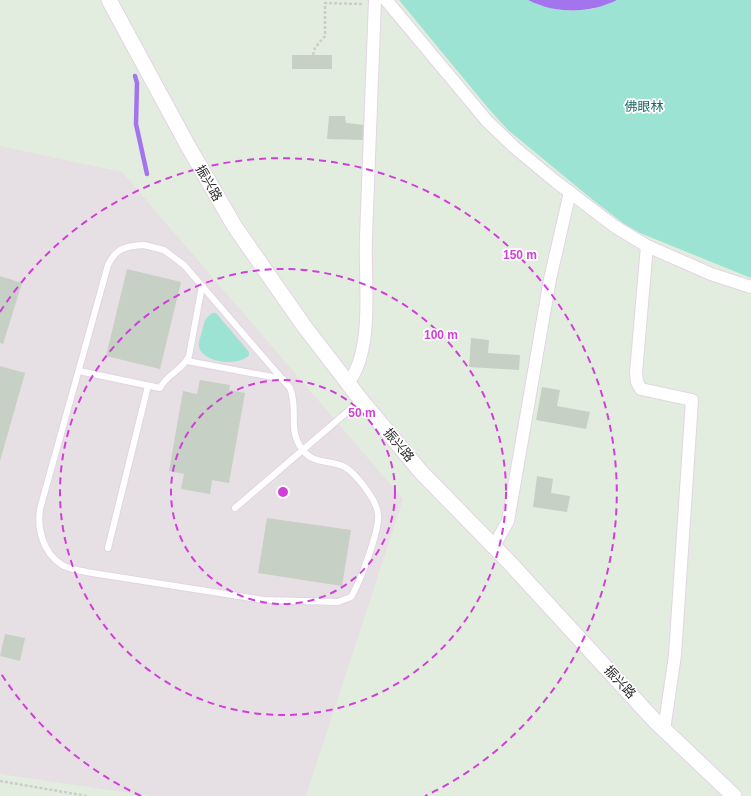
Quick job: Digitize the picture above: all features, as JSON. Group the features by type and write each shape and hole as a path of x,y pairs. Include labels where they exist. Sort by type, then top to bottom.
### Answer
{"street":[{"name":"振兴路","path":"108,0 188,146 235,227 304,326 361,400 421,472 494,546 664,730 734,796"},
{"path":"348,383 359,367 367,311 366,240 379,1"},
{"path":"379,1 487,121 514,147 614,226 647,246 711,274 751,287"},
{"path":"494,546 508,521 550,279 570,192"},
{"path":"647,246 636,373 637,382 641,389 692,400 675,656 664,730"}],"lane":[{"path":"144,245 164,250 184,265 202,286 283,379 292,393 293,434 302,450 315,460 340,465 348,469 371,496 376,506 378,513 378,524 359,582 351,597 338,602 264,600 86,572 63,566 47,549 38,521 40,509 108,265 113,255 119,250 144,245"},
{"path":"79,371 160,388 163,382 187,361 202,286"},
{"path":"187,361 283,379"},
{"path":"108,548 148,386"},
{"path":"235,508 361,400"}],"path":[{"path":"313,55 315,48 325,36 325,3 379,1"},
{"path":"0,781 88,796"}],"shaded area":[{"path":"528,0 617,0 595,8 583,10 561,10 539,5"},
{"path":"0,146 122,172 403,499 306,796 151,796 0,774"}],"green space":[{"name":"佛眼林","path":"399,0 528,0 546,7 570,11 593,9 617,0 751,0 751,278 640,233 623,223 593,200 508,130"},
{"path":"213,313 216,313 249,352 249,355 244,359 222,362 207,357 202,352 199,347 199,343 203,325 205,320"}],"building":[{"path":"292,55 332,55 332,69 292,69"},
{"path":"329,116 345,116 346,123 365,125 363,140 327,139"},
{"path":"127,269 181,282 160,369 106,356"},
{"path":"0,276 22,283 3,344 0,343"},
{"path":"471,338 489,340 488,353 520,355 519,370 469,367"},
{"path":"0,366 25,373 0,461"},
{"path":"200,380 230,385 229,390 245,393 229,483 212,480 210,494 181,489 184,474 169,471 183,391 197,394"},
{"path":"542,387 560,390 557,406 590,412 586,429 536,420"},
{"path":"537,476 553,479 551,493 570,496 567,512 533,507"},
{"path":"267,518 351,530 342,586 258,573"},
{"path":"5,634 25,638 20,661 0,656"}],"waterway":[{"path":"135,76 137,83 136,124 147,174"}]}
